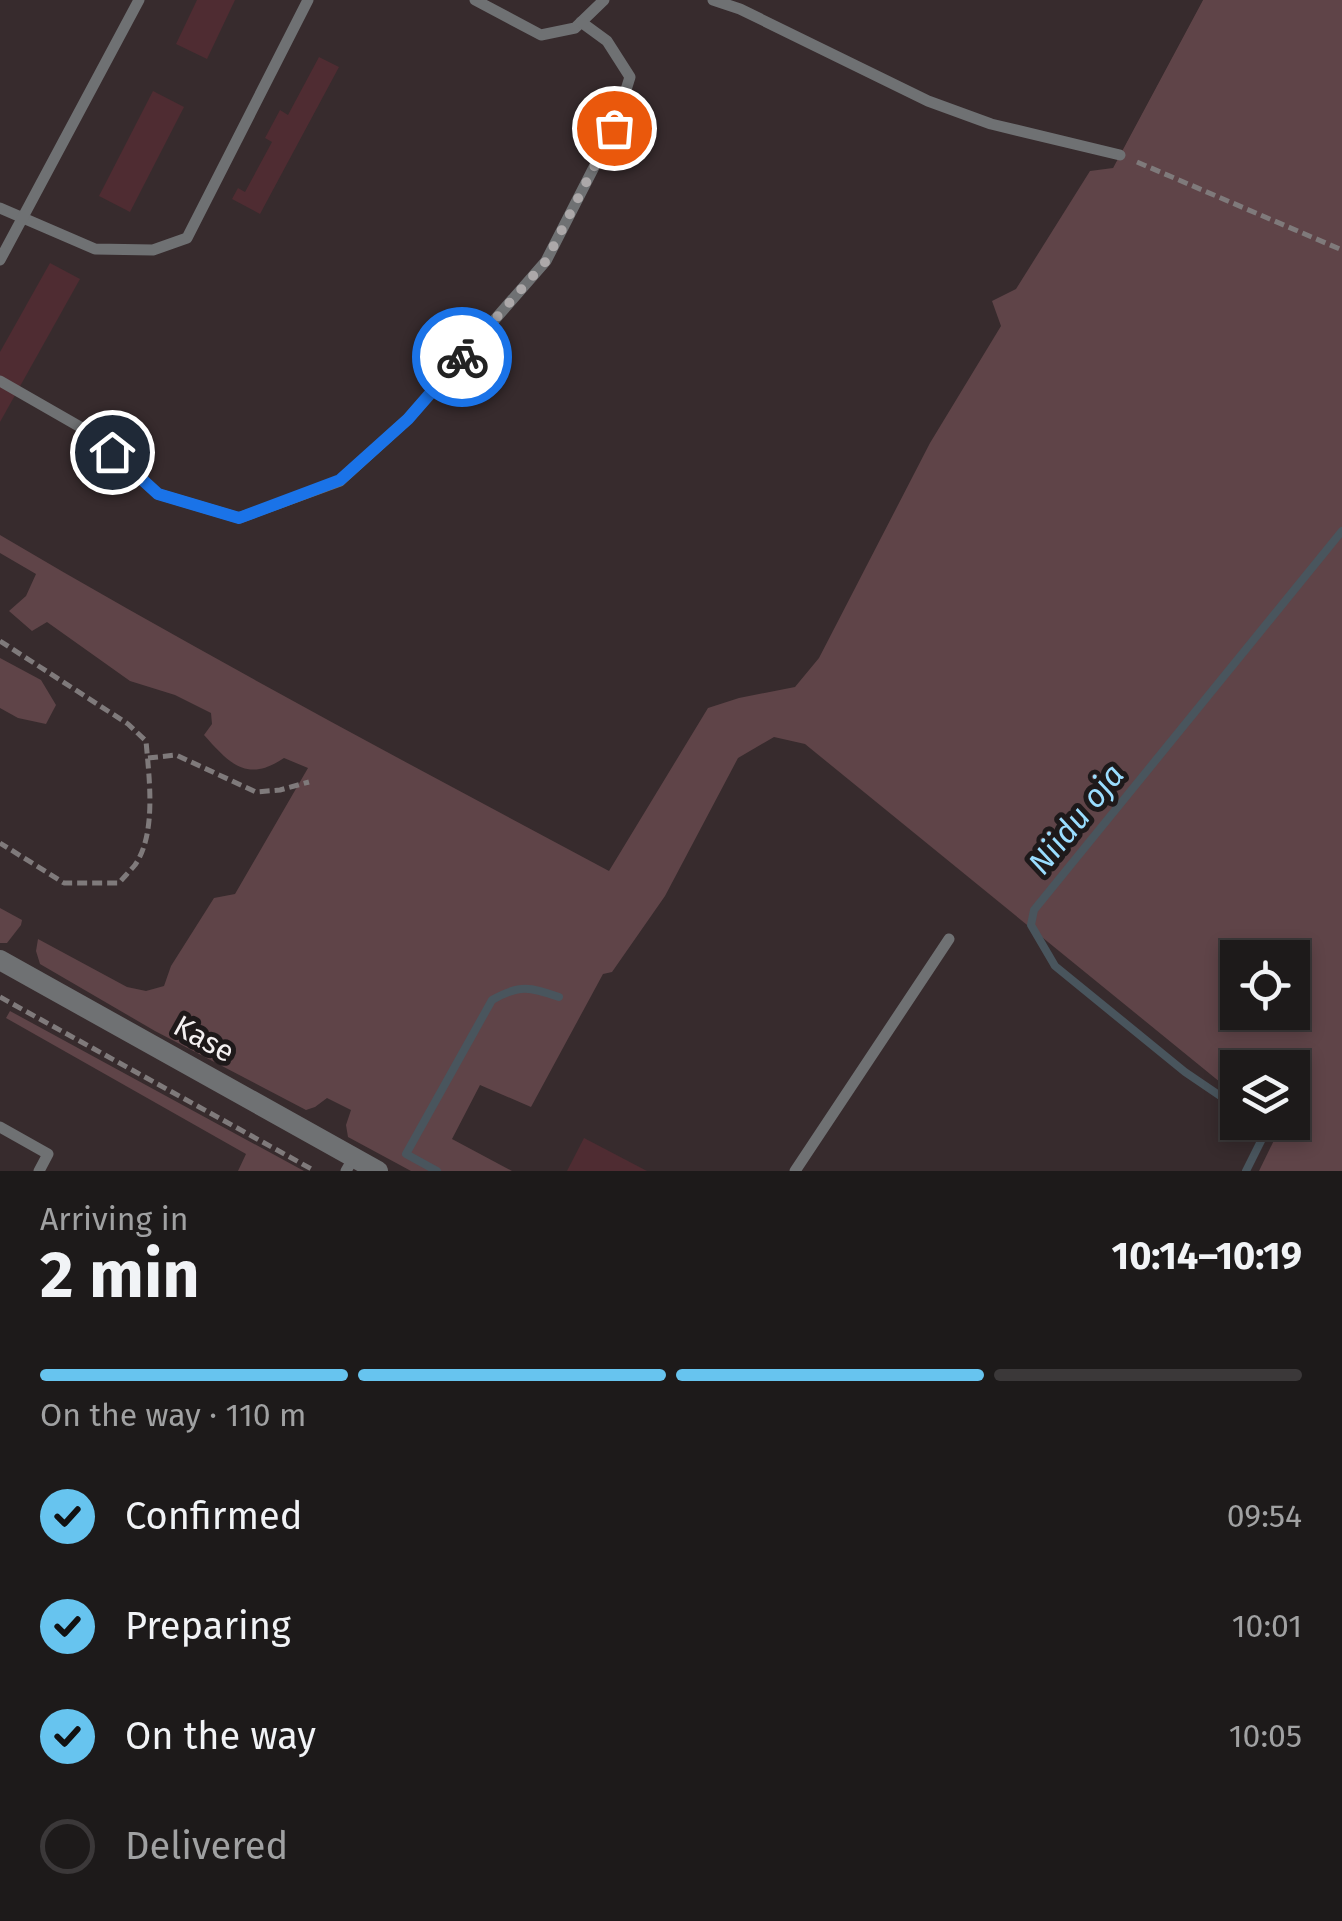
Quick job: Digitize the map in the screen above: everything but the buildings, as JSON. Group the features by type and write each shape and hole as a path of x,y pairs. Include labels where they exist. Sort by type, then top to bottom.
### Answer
{"street":[{"name":"Kase","path":"0,960 350,1164 378,1171"}],"lane":[{"path":"0,260 139,0"},
{"path":"0,208 95,249 153,250 187,238 308,0"},
{"path":"476,0 541,34 575,28 604,0"},
{"path":"713,0 740,9 928,101 992,124 1120,155"},
{"path":"0,381 89,432 158,494 239,518 340,480 408,419 546,261 614,128 630,76 607,41 581,22"},
{"path":"795,1171 950,938"},
{"path":"0,1127 48,1154 39,1171"}],"path":[{"path":"1120,155 1342,250"},
{"path":"0,641 128,724 146,740 150,789 147,835 136,863 119,883 64,883 0,843"},
{"path":"148,758 176,755 256,792 309,782"},
{"path":"0,997 315,1171"}],"shaded area":[{"path":"0,0 1203,0 805,743 1220,1082 1220,1140 1291,1140 1329,1171 0,1171"},
{"path":"1203,0 1342,0 1342,1171 1259,1171 1274,1140 1310,1140 1310,1050 1220,1050 1220,1082 805,744 774,737 738,758 665,896 612,972 603,974 531,1107 480,1085 452,1139 512,1171 411,1171 348,1137 346,1125 351,1110 327,1098 306,1110 155,1031 40,964 38,939 127,987 146,991 164,986 171,966 214,898 235,894 308,768 284,758 260,769 240,767 204,735 212,724 211,713 175,695 130,681 47,622 32,631 9,611 26,596 36,574 0,553 0,535 379,748 609,871 708,708 795,687 819,658 930,443 1001,326 992,301 1016,289 1090,171 1113,168"},
{"path":"0,658 41,680 56,705 46,724 18,718 0,708"},
{"path":"0,908 22,920 7,943 0,943"},
{"path":"10,1011 304,1171 238,1171 246,1154 6,1018"}],"waterway":[{"name":"Niidu oja","path":"1220,1096 1055,966 1031,925 1034,910 1342,531"},
{"path":"437,1171 406,1154 492,1000 525,989 559,997"},
{"name":"Niidu oja","path":"1246,1171 1262,1140"}],"way so far":[{"path":"462,357 546,261 614,128"}],"route":[{"path":"112,452 158,494 239,518 340,480 408,419 462,357"}]}
